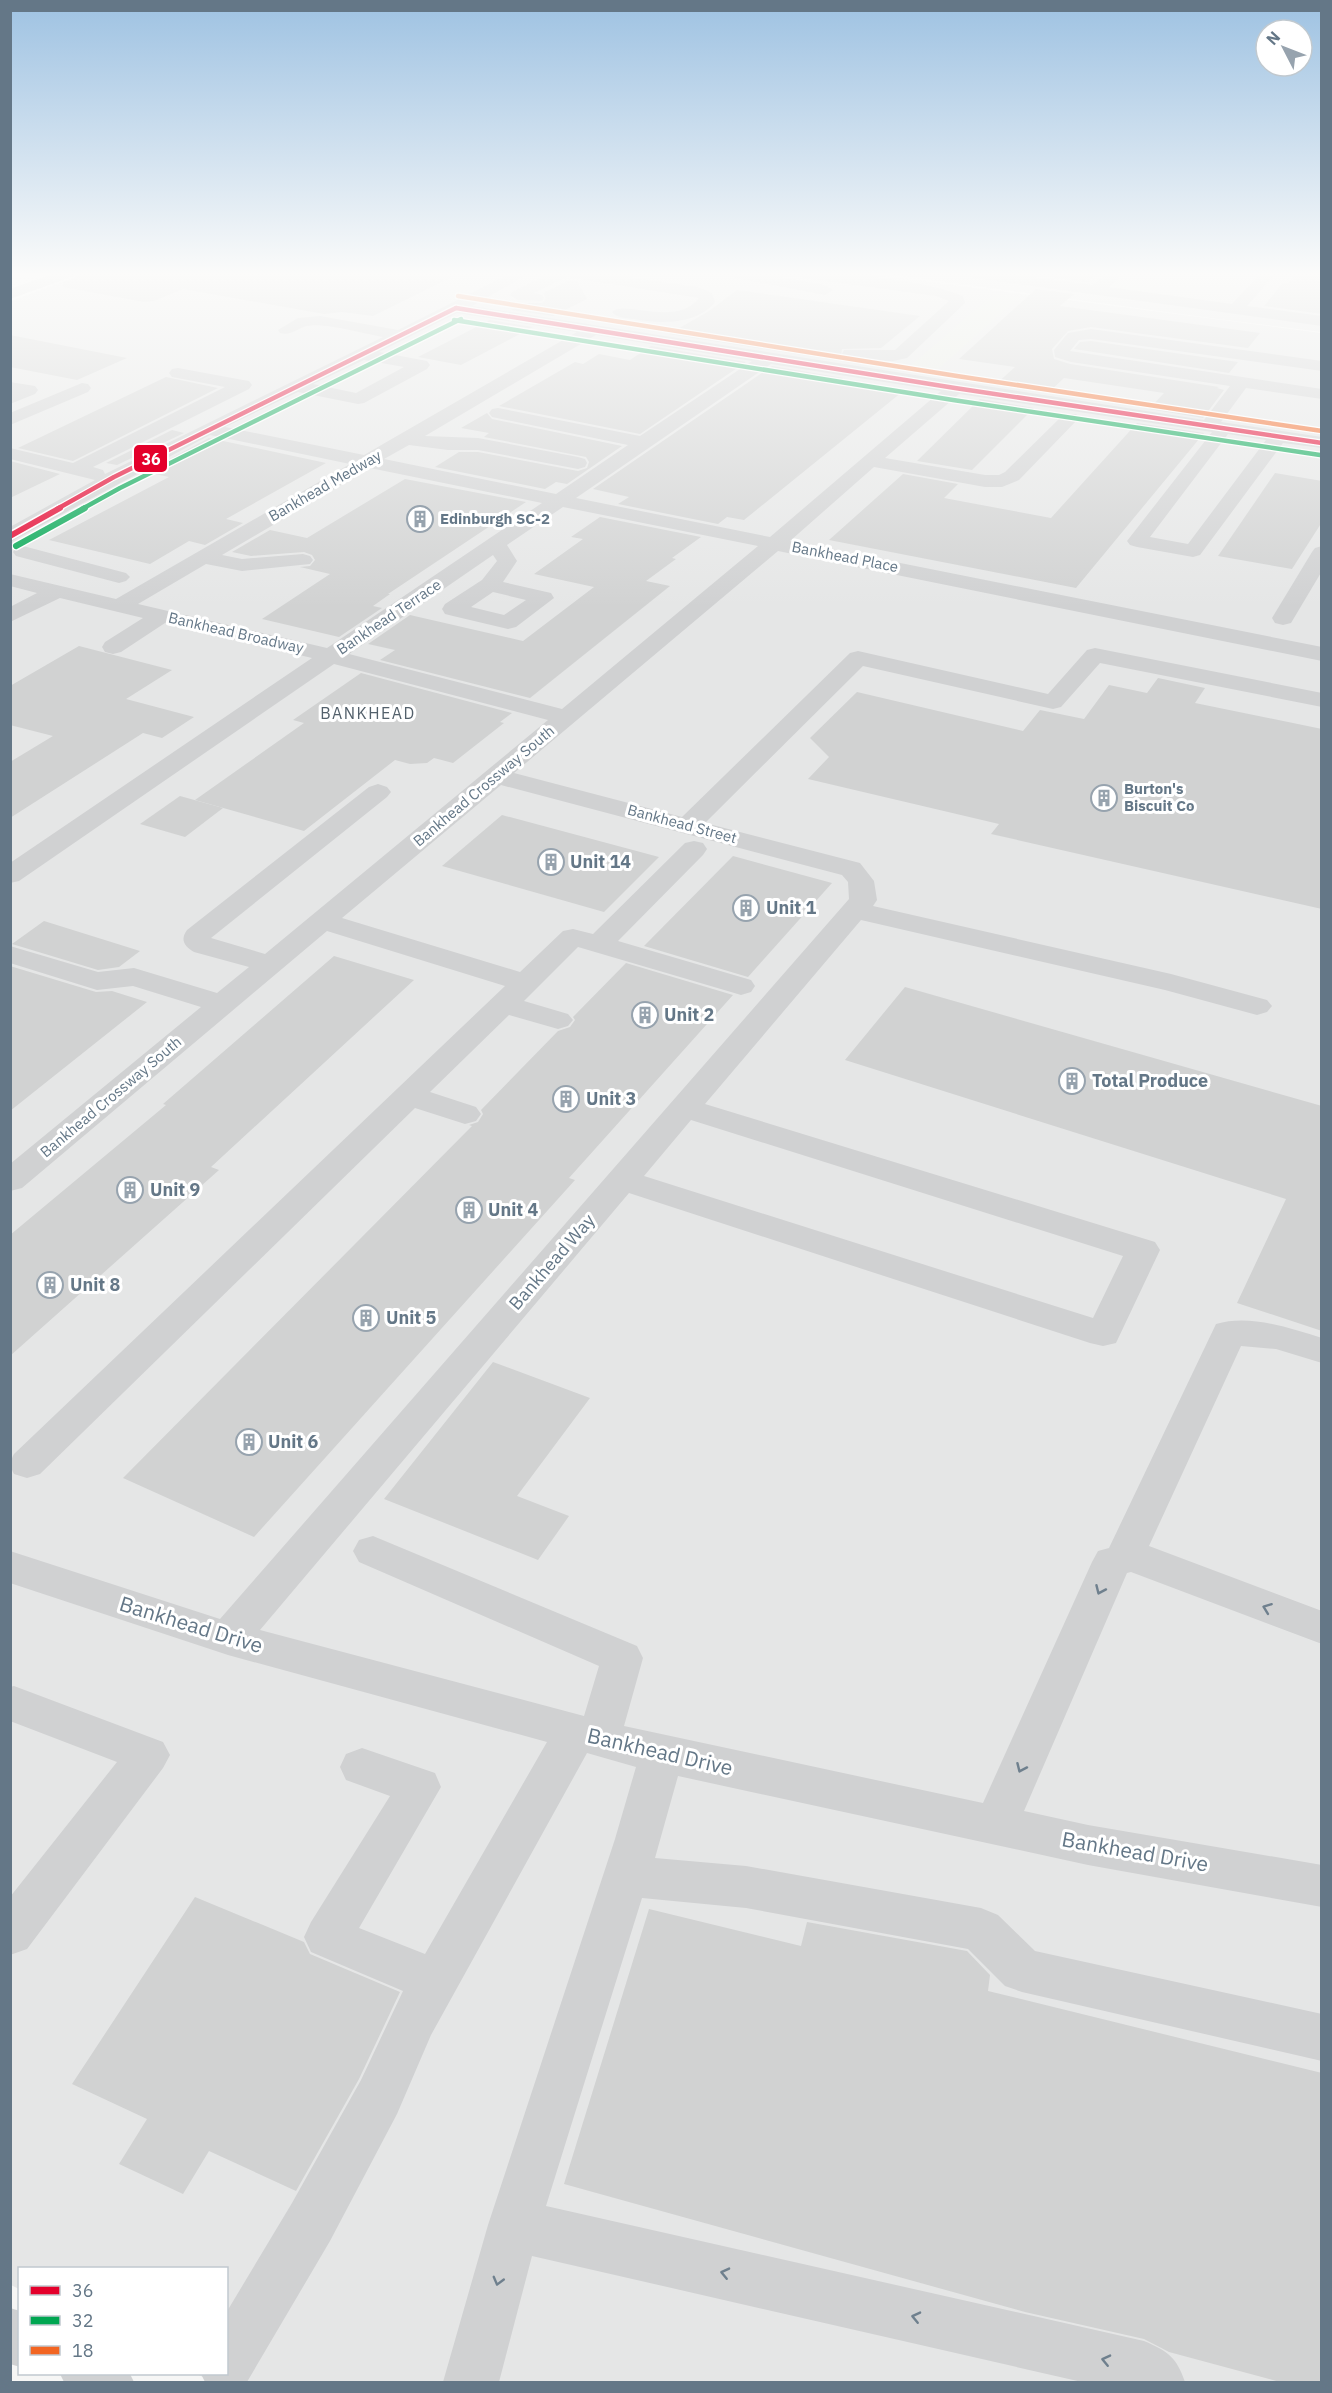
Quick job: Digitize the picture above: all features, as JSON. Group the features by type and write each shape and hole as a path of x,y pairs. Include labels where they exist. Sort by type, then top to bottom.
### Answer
{"street":[{"path":"75,469 241,385"},
{"path":"17,544 114,477 298,385"},
{"path":"295,386 358,399 385,385"},
{"name":"Bankhead Medway","path":"119,606 500,385"},
{"name":"Bankhead Terrace","path":"10,875 560,502 728,385"},
{"path":"934,385 1322,443"},
{"path":"1068,385 1223,408"},
{"path":"1239,385 1223,408 1216,427 1137,541 1193,551 1278,436"},
{"path":"1259,385 1322,394"},
{"path":"10,387 28,390 10,399"},
{"path":"10,420 82,388"},
{"name":"Bankhead Crossway South","path":"10,1180 497,776 775,543 955,388"},
{"path":"189,412 230,420"},
{"path":"498,413 645,443"},
{"path":"871,461 985,481 1002,481 1012,476 1070,418"},
{"name":"Bankhead Place","path":"211,430 1322,654"},
{"path":"407,439 448,444 478,444 578,464"},
{"path":"423,458 448,444"},
{"path":"10,453 114,477"},
{"path":"1264,455 1322,465"},
{"path":"17,544 63,563 119,577"},
{"path":"490,585 507,561 496,544"},
{"path":"1283,618 1322,552"},
{"path":"204,557 242,565 303,560"},
{"path":"18,582 63,563"},
{"name":"Bankhead Broadway","path":"18,582 331,656 566,717"},
{"path":"10,616 57,591"},
{"path":"113,647 161,616"},
{"path":"599,944 691,837 858,658 1053,702 1095,655 1322,700"},
{"name":"Bankhead Street","path":"497,776 691,837 851,869 858,896"},
{"path":"271,964 204,946 197,942 197,936 378,792"},
{"path":"858,896 1257,1006"},
{"name":"Bankhead Way","path":"228,1638 685,1108 858,896"},
{"path":"322,921 515,993 558,1020"},
{"path":"27,1464 573,937 741,986"},
{"path":"10,954 98,981 135,977 223,1004"},
{"path":"410,1096 465,1114"},
{"path":"623,1180 1103,1334 1143,1250 685,1108"},
{"path":"1123,1559 1228,1333 1277,1337 1322,1351"},
{"path":"228,2363 311,2222 379,2097 414,2019 587,1735 622,1658 373,1551"},
{"path":"995,1825 1112,1562 1132,1556 1322,1628"},
{"name":"Bankhead Drive","path":"10,1567 228,1638 662,1754 1088,1845 1322,1886"},
{"path":"10,1934 148,1755 14,1704"},
{"path":"471,2382 514,2225 626,1876 662,1754"},
{"path":"362,1767 419,1787 328,1937 436,1982"},
{"path":"626,1876 746,1887 981,1930 1022,1970 1322,2038"},
{"path":"514,2225 1144,2369 1157,2382"},
{"path":"92,2375 106,2382"}],"shaded area":[{"path":"11,385 1321,385 1321,2382 215,2382 198,2375 228,2375 228,2267 18,2267 18,2288 11,2285"}],"building":[{"path":"150,385 202,385 218,388 73,461 18,448"},
{"path":"536,385 713,385 640,434 499,406"},
{"path":"745,385 856,385 902,392 744,520 727,517 718,524 618,504 629,497 593,489"},
{"path":"995,385 1057,385 1048,393"},
{"path":"1108,385 1204,385 1224,390 1203,418 1149,409 1164,393"},
{"path":"980,399 1034,408 972,470 917,461"},
{"path":"487,413 492,419 622,446 567,484 556,482 545,489 435,467 459,452 478,452 578,471 587,468 589,462 586,457 484,437 489,433 461,428"},
{"path":"1137,423 1204,433 1076,588 829,540 903,474 958,484 944,498 1051,518"},
{"path":"172,430 184,433 117,465 106,463"},
{"path":"209,438 326,463 226,519 243,523 205,545 189,541 150,564 49,540 169,477 146,472"},
{"path":"10,461 60,474 10,498"},
{"path":"1275,473 1322,481 1322,522 1292,569 1218,556"},
{"path":"405,479 526,502 388,594 390,594 373,606 382,608 339,637 262,619 330,574 300,567 310,566 315,560 312,555 304,552 251,556 232,552 270,530 307,538"},
{"path":"600,517 701,537 646,581 670,586 530,698 380,660 395,650 368,644 410,615 523,641 594,587 534,574 583,539 571,537"},
{"path":"79,646 172,670 126,699 194,717 162,738 143,733 10,818 10,762 53,736 10,725 10,686"},
{"path":"361,673 512,713 500,722 504,723 453,763 434,758 427,763 410,764 395,760 304,831 195,800 304,723 293,720"},
{"name":"Burton's Biscuit Co","path":"1158,678 1205,688 1195,703 1322,729 1322,909 991,834 999,824 808,779 829,757 810,738 857,692 1023,731 1040,710 1084,719 1109,685 1147,693"},
{"path":"180,796 223,808 185,837 140,824"},
{"name":"Unit 14","path":"502,815 659,857 604,912 442,866"},
{"name":"Unit 1","path":"733,856 832,883 748,977 644,946"},
{"path":"44,921 140,951 119,967 98,970 12,944"},
{"path":"334,956 414,980 211,1167 219,1170 10,1356 10,1235 166,1105 163,1104"},
{"path":"626,963 733,995 569,1178 575,1180 254,1537 123,1478 472,1126 469,1125 478,1122 483,1114 481,1110 558,1031 570,1027 575,1020 573,1017"},
{"path":"10,966 96,992 112,991 147,1002 10,1111"},
{"name":"Total Produce","path":"905,987 1322,1106 1322,1331 1237,1303 1286,1199 845,1060"},
{"path":"493,1362 590,1398 517,1496 569,1516 538,1560 384,1499"},
{"path":"195,1897 304,1942 310,1954 400,1992 359,2079 296,2191 209,2151 183,2194 119,2164 147,2119 72,2084"},
{"path":"649,1909 801,1946 807,1922 967,1951 990,1975 988,1991 1322,2073 1322,2382 1280,2382 1169,2352 1144,2339 1025,2312 564,2184"}],"transit line":[{"name":"36","path":"10,536 114,477 301,385"},
{"name":"32","path":"16,546 120,488 328,385"},
{"name":"32","path":"857,385 1320,455"},
{"name":"36","path":"934,385 1322,443"},
{"name":"18","path":"1015,385 1322,431"}],"place":[{"name":"Edinburgh SC-2","path":"420,519"},
{"name":"Burton's Biscuit Co","path":"1104,798"},
{"name":"Unit 14","path":"551,862"},
{"name":"Unit 1","path":"746,908"},
{"name":"Unit 2","path":"645,1015"},
{"name":"Total Produce","path":"1072,1081"},
{"name":"Unit 3","path":"566,1099"},
{"name":"Unit 9","path":"130,1190"},
{"name":"Unit 4","path":"469,1210"},
{"name":"Unit 8","path":"50,1285"},
{"name":"Unit 5","path":"366,1318"},
{"name":"Unit 6","path":"249,1442"}],"district":[{"name":"BANKHEAD","path":"368,713"}]}
